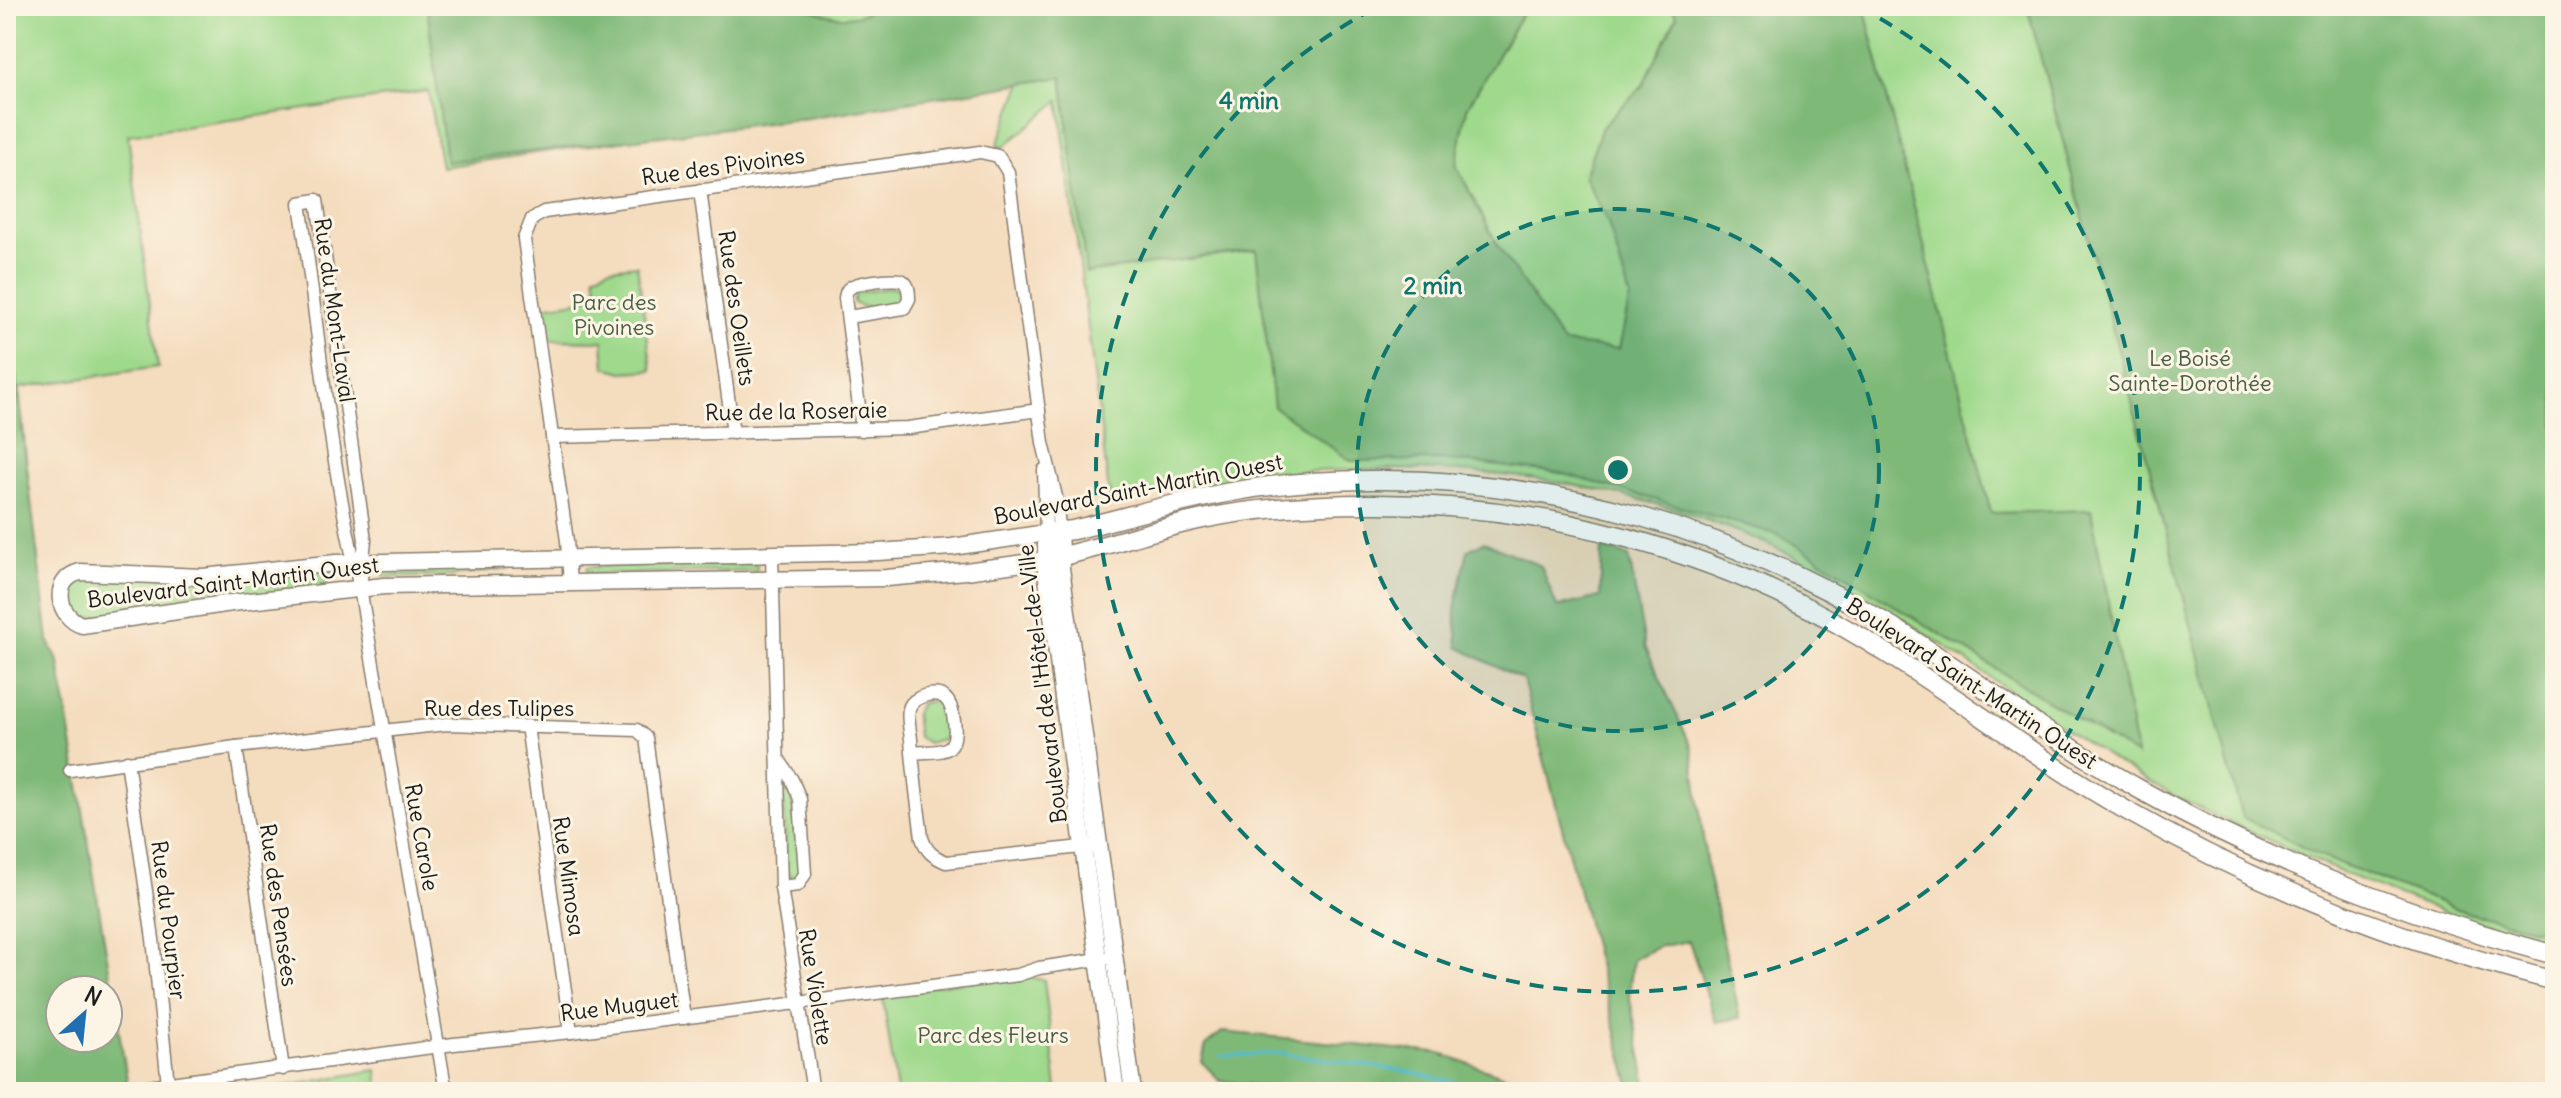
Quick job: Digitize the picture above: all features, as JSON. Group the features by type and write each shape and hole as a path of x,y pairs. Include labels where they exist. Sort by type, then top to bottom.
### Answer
{"main road":[{"name":"Boulevard Saint-Martin Ouest","path":"1052,532 1237,491 1353,480 1504,488 1645,518 1737,549 1842,598 1906,636 2116,776 2259,851 2421,916 2555,955"},
{"name":"Boulevard Saint-Martin Ouest","path":"1053,558 1211,517 1357,504 1503,513 1629,538 1742,578 1823,615 1901,662 2065,774 2129,812 2224,861 2375,926 2555,981"}],"street":[{"name":"Rue des Pivoines","path":"570,584 524,239 529,223 544,212 980,152 998,156 1008,172 1043,443"},
{"name":"Rue des Oeillets","path":"700,190 733,433"},
{"name":"Rue du Mont-Laval","path":"317,200 365,540 358,563 348,543 300,203 317,200"},
{"path":"848,317 904,308 909,299 907,285 898,279 853,285 846,294 848,317 862,430"},
{"name":"Rue de la Roseraie","path":"552,437 862,430 965,422 1039,410"},
{"name":"Boulevard de l'Hôtel-de-Ville","path":"1043,443 1057,501 1052,532 1053,558 1106,958 1116,1092"},
{"name":"Boulevard Saint-Martin Ouest","path":"1052,532 912,551 358,563 203,577 80,572 64,581 61,601 71,620 87,625 232,603 388,586 910,577 1053,558"},
{"name":"Rue Violette","path":"772,554 781,887 813,1092"},
{"name":"Rue Carole","path":"358,563 446,1092"},
{"path":"912,753 947,750 953,744 956,737 952,710 947,699 939,694 919,696 908,710 912,753 922,838 933,857 946,862 1092,846"},
{"name":"Rue des Tulipes","path":"70,770 236,747 447,724 637,730 646,738 684,1018"},
{"name":"Rue Mimosa","path":"527,726 571,1032"},
{"name":"Rue des Pensées","path":"236,747 283,1069"},
{"name":"Rue Violette","path":"778,758 800,799 805,874 798,885 781,887"},
{"name":"Rue du Pourpier","path":"127,761 153,939 168,1084"},
{"name":"Boulevard de l'Hôtel-de-Ville","path":"1106,958 1133,1092"},
{"name":"Rue Muguet","path":"127,1089 439,1046 1018,975 1039,968 1106,958"}],"green space":[{"name":"Le Boisé Sainte-Dorothée","path":"6,6 2555,6 2555,942 2481,924 2405,898 2190,804 2115,761 1854,589 1742,533 1666,507 1588,488 1509,476 1429,470 1349,470 1269,475 1189,485 1110,500 1059,101 1002,148 997,146 1022,82 441,167 428,91 128,135 158,367 19,388 45,642 58,974 44,974 44,1054 112,1054 121,1092 6,1092"},
{"path":"427,6 805,6 823,13 851,17 877,6 1531,6 1522,14 1467,108 1456,165 1498,246 1563,343 1619,349 1630,297 1608,223 1584,176 1602,127 1643,85 1677,16 1670,6 1864,6 1991,513 2091,510 2137,756 1780,535 1561,473 1449,460 1351,461 1274,407 1256,250 1086,273 1062,77 808,118 446,162"},
{"path":"2027,6 2555,6 2555,934 2468,913 2320,856 2242,817"},
{"name":"Parc des Pivoines","path":"637,265 652,370 623,372 605,367 603,341 547,340 541,306 579,301 598,293 595,275 609,268"},
{"path":"894,287 901,296 892,303 870,307 853,302 856,293"},
{"path":"6,297 48,640 59,663 110,974 44,974 44,1054 123,1054 129,1092 6,1092"},
{"path":"1484,542 1541,566 1557,607 1600,597 1602,548 1629,556 1645,646 1692,748 1707,868 1740,1018 1716,1022 1689,941 1657,947 1633,960 1629,994 1647,1086 1631,1089 1523,680 1458,647 1455,608 1468,550"},
{"path":"757,564 757,571 587,574 587,567"},
{"path":"510,568 454,576 383,577 383,570"},
{"path":"330,569 332,585 85,618 74,612 69,596 74,584 83,579"},
{"path":"934,701 943,707 947,732 943,739 928,743 918,737 915,714 921,703"},
{"path":"787,789 791,792 800,869 792,877 786,872 784,796"},
{"name":"Parc des Fleurs","path":"1018,975 1044,980 1057,1089 1038,1092 897,1092 882,992"},
{"path":"1222,1032 1438,1053 1505,1076 1581,1092 1307,1092 1220,1081 1202,1062 1206,1044"},
{"path":"376,1070 379,1092 253,1092"}],"waterway":[{"path":"1221,1056 1282,1053 1405,1071 1500,1092"}]}
